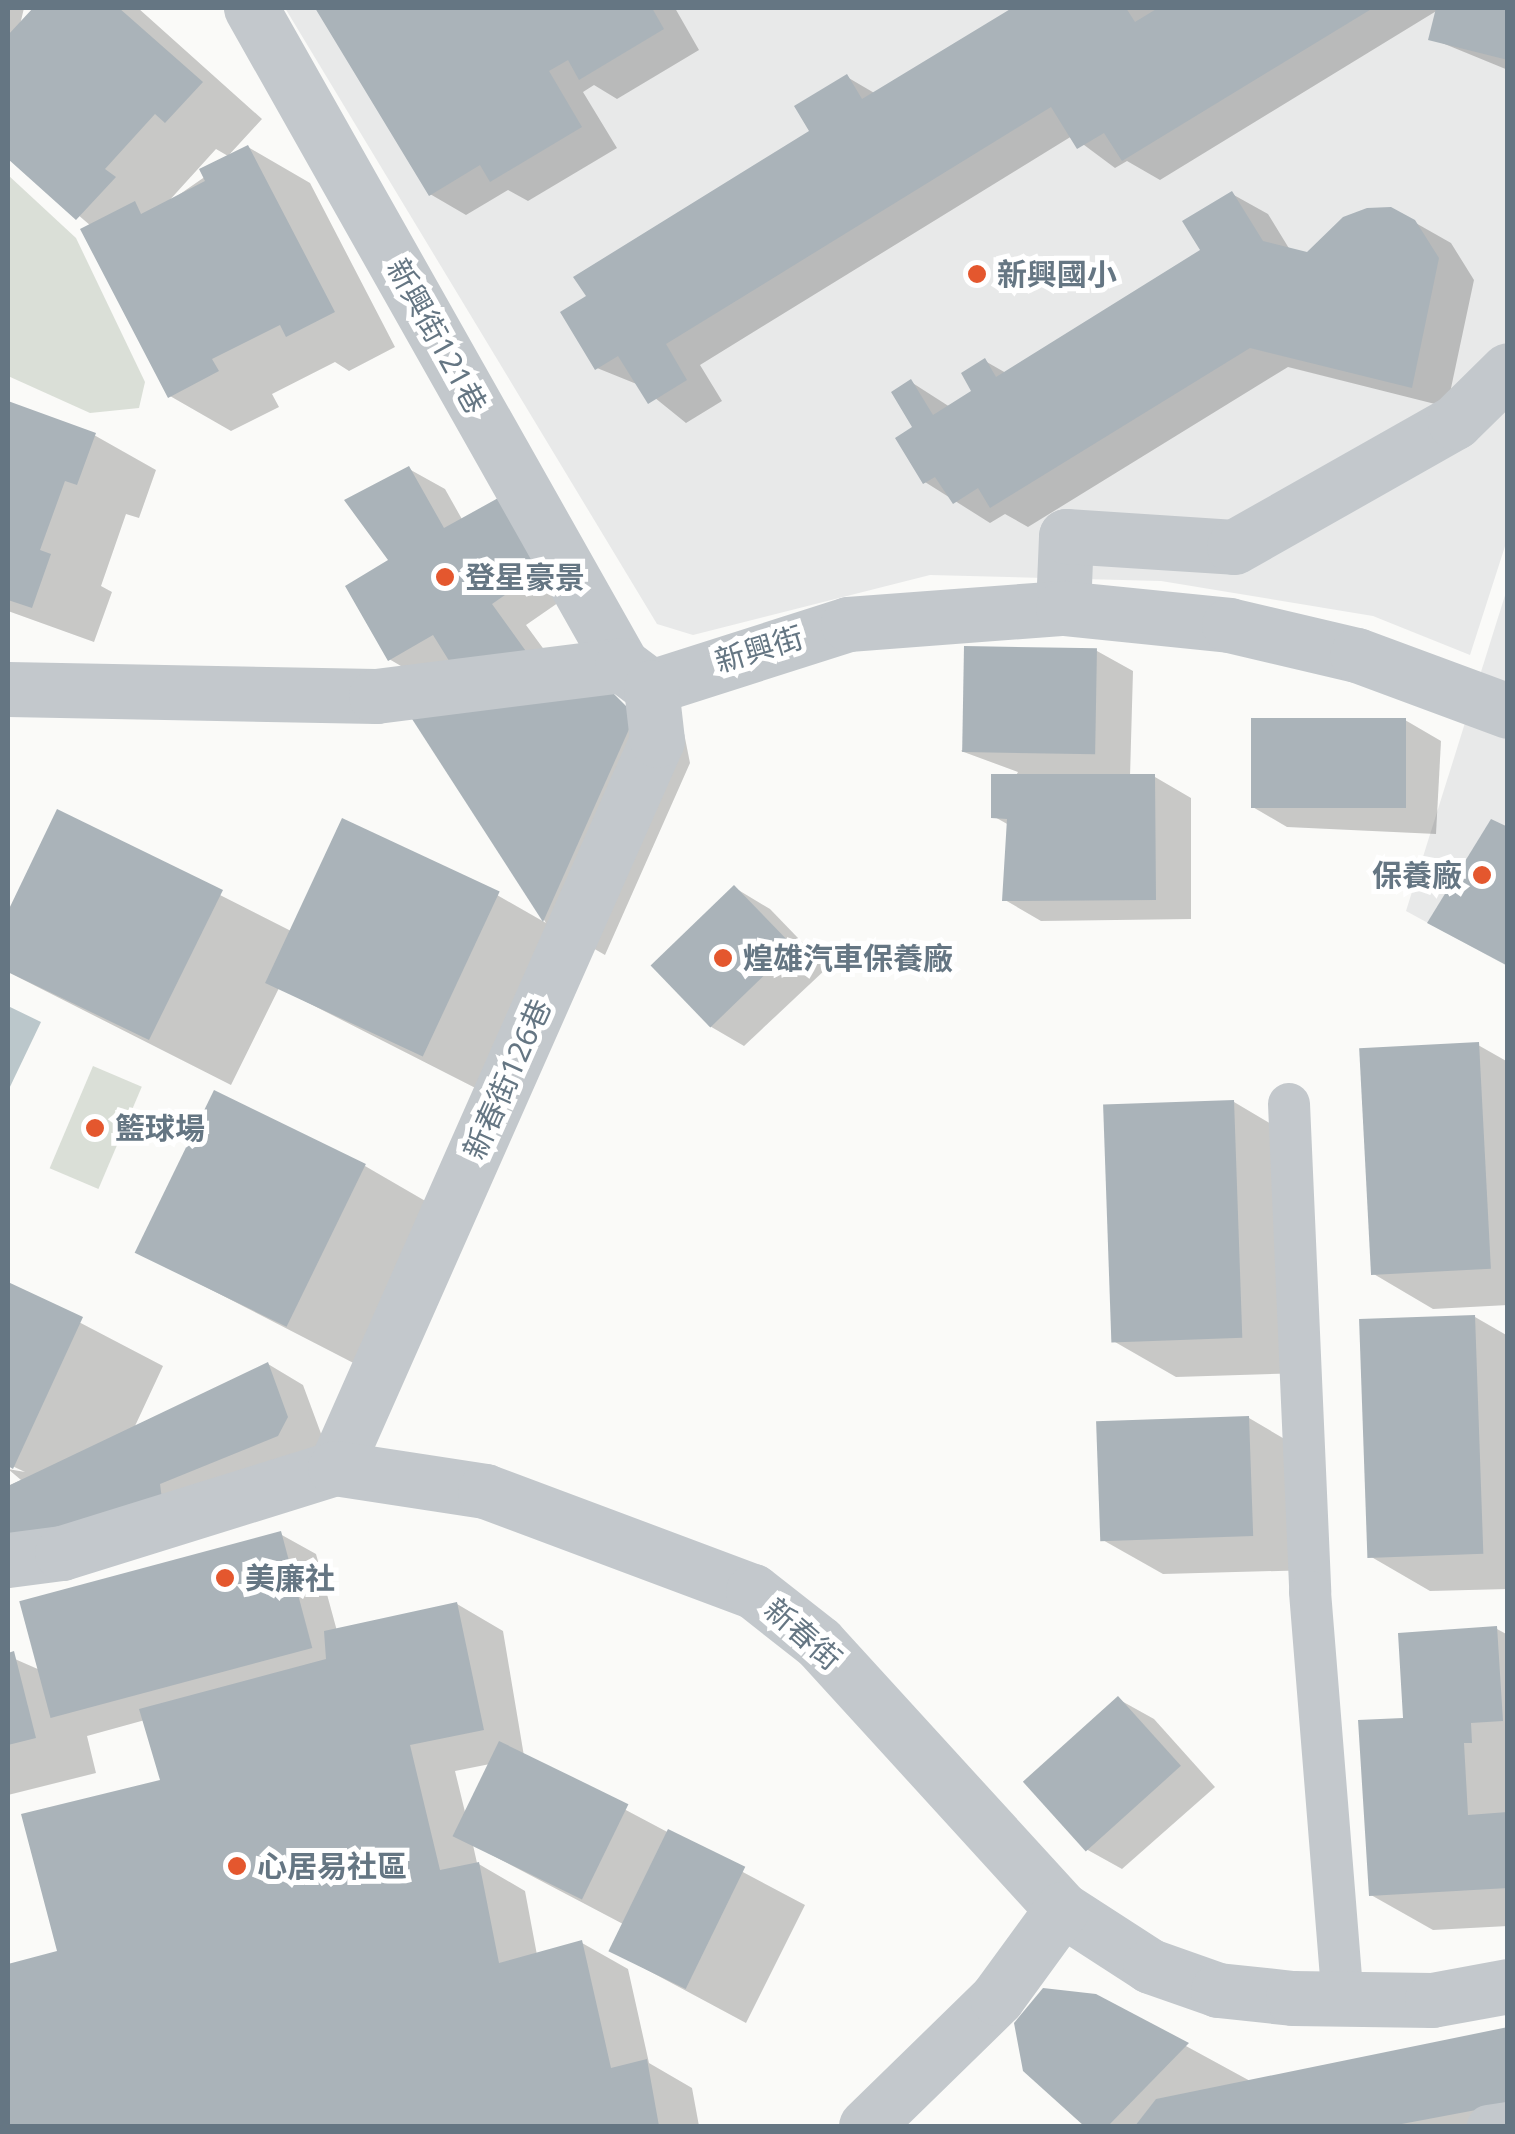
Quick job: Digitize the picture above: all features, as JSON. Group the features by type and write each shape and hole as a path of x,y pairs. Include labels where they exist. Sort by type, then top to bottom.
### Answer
{"street":[{"name":"新興街121巷","path":"252,8 636,676"},
{"path":"1063,608 1066,536 1234,547 1455,422 1508,370"},
{"name":"新興街","path":"8,689 376,696 636,676 848,624 1063,608 1230,624 1357,655 1508,711"},
{"name":"新春街126巷","path":"335,1468 657,740 636,676"},
{"path":"1288,1104 1310,1592 1343,1998"},
{"name":"新春街","path":"8,1560 62,1553 335,1468 484,1492 753,1591 819,1643 1062,1909 1150,1966 1218,1990 1343,1998 1432,2000 1508,1986"},
{"path":"866,2126 997,1998 1062,1909"},
{"path":"1488,2126 1508,2123"}],"shaded area":[{"name":"新興國小","path":"285,8 1507,8 1507,540 1470,655 1373,616 1161,581 930,575 693,635 657,624"},
{"path":"8,175 76,238 145,382 139,408 90,413 8,376"},
{"path":"1507,589 1507,966 1406,911"},
{"path":"8,1006 41,1022 8,1091"},
{"name":"籃球場","path":"93,1066 142,1087 98,1189 50,1168"}],"building":[{"path":"33,8 119,8 203,82 165,123 155,114 105,169 116,177 76,220 8,159 8,35"},
{"path":"315,8 652,8 664,29 579,80 568,60 549,71 582,127 490,182 480,165 429,196"},
{"path":"1012,8 1126,8 1135,22 1158,8 1373,8 1122,161 1104,133 1077,149 1051,107 666,344 687,380 648,404 618,356 595,370 560,312 586,296 573,277 809,131 794,106 847,74 862,99"},
{"path":"1436,8 1508,8 1508,60 1428,40"},
{"path":"248,145 335,312 286,337 280,325 212,359 219,371 168,398 80,229 135,201 141,214 205,181 199,169"},
{"path":"1232,191 1263,241 1307,252 1343,217 1367,208 1391,207 1415,220 1439,258 1412,388 1250,348 990,508 978,488 953,504 935,477 923,484 895,438 912,427 891,392 911,379 933,415 971,391 961,373 985,358 996,377 1200,250 1182,221"},
{"path":"8,401 96,433 77,485 65,481 40,550 51,554 32,608 8,600"},
{"name":"登星豪景","path":"409,466 444,528 500,497 544,568 492,604 533,661 456,672 433,635 388,661 345,586 388,560 344,500"},
{"path":"964,646 1097,648 1095,754 962,752"},
{"path":"612,692 630,710 630,727 543,922 403,705"},
{"path":"1251,718 1406,718 1406,808 1251,808"},
{"path":"991,774 1155,774 1156,900 1002,901 1007,819 991,818"},
{"path":"57,809 223,890 149,1040 8,972 8,911"},
{"path":"342,818 500,892 423,1056 265,983"},
{"name":"保養廠","path":"1491,819 1508,827 1508,966 1427,923"},
{"name":"煌雄汽車保養廠","path":"734,885 794,947 710,1027 651,966"},
{"path":"1479,1042 1491,1269 1371,1275 1359,1048"},
{"path":"214,1090 366,1164 287,1327 135,1253"},
{"path":"1234,1100 1242,1338 1111,1342 1103,1105"},
{"path":"8,1282 83,1317 13,1469 8,1466"},
{"path":"1475,1315 1483,1554 1367,1558 1359,1319"},
{"path":"268,1362 288,1417 278,1436 160,1484 162,1499 8,1541 8,1486"},
{"path":"1249,1416 1253,1536 1100,1541 1096,1421"},
{"path":"281,1531 312,1648 51,1718 19,1601"},
{"name":"心居易社區","path":"457,1602 484,1730 410,1745 440,1870 479,1862 499,1963 582,1940 611,2068 647,2059 659,2126 8,2126 8,1964 57,1951 21,1814 160,1780 139,1709 326,1659 324,1631"},
{"path":"1497,1626 1503,1721 1471,1723 1472,1743 1464,1743 1468,1815 1508,1812 1508,1888 1369,1896 1358,1720 1403,1718 1398,1633"},
{"path":"14,1651 36,1738 8,1745 8,1653"},
{"path":"1118,1696 1181,1766 1086,1852 1023,1782"},
{"path":"499,1741 628,1804 582,1899 453,1836"},
{"path":"668,1829 745,1867 686,1989 608,1951"},
{"path":"1043,1988 1096,1994 1189,2043 1108,2126 1084,2126 1023,2071 1014,2023"},
{"path":"1508,2027 1508,2104 1391,2126 1135,2126 1156,2099"}],"place":[{"name":"新興國小","path":"977,274"},
{"name":"登星豪景","path":"445,577"},
{"name":"保養廠","path":"1482,875"},
{"name":"煌雄汽車保養廠","path":"723,958"},
{"name":"籃球場","path":"95,1128"},
{"name":"美廉社","path":"225,1578"},
{"name":"心居易社區","path":"237,1866"}]}
